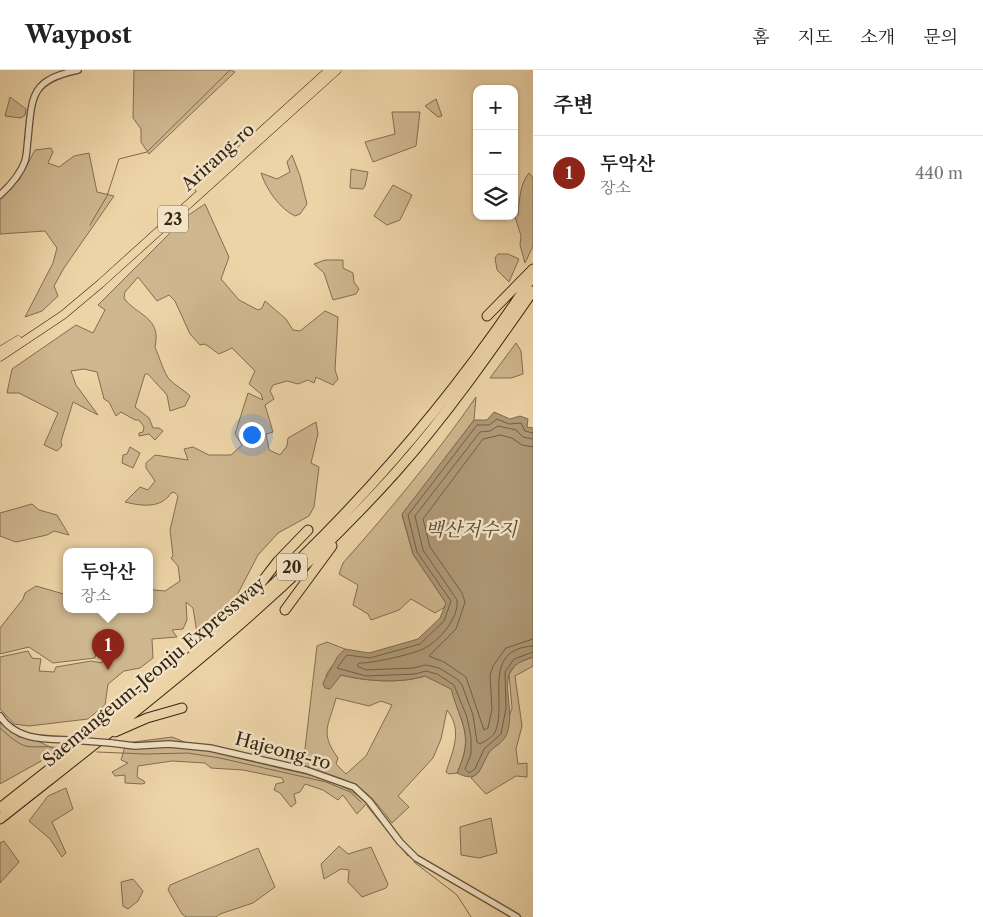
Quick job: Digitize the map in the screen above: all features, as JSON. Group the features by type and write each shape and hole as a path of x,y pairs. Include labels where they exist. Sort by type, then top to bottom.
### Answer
{"highway":[{"name":"Arirang-ro","path":"0,351 60,311 92,284 329,70"},
{"name":"Arirang-ro","path":"0,357 64,315 337,70"},
{"path":"487,316 533,269"},
{"name":"Saemangeum-Jeonju Expressway","path":"0,808 208,642 257,600 309,550 397,457 462,377 533,276"},
{"name":"Saemangeum-Jeonju Expressway","path":"0,819 231,634 295,576 351,521 396,472 442,417 533,291"},
{"path":"285,610 351,521"},
{"path":"208,642 244,605 278,561 308,530"},
{"path":"101,739 147,718 182,708"}],"street":[{"path":"0,195 19,174 25,160 31,105 35,93 44,82 53,76 78,70"},
{"name":"Hajeong-ro","path":"0,716 18,733 27,737 135,746 169,744 210,748 306,770 354,787 369,801 400,842 416,858 517,917"}],"shaded area":[{"path":"134,70 231,70 235,72 149,154 141,142 141,129 133,118"},
{"path":"10,97 26,109 25,115 21,118 5,116"},
{"path":"436,99 442,116 438,117 425,106"},
{"path":"392,112 420,112 416,146 373,162 365,142 395,134"},
{"path":"51,148 53,152 48,163 59,167 74,156 89,153 97,192 114,196 64,268 54,286 58,296 42,311 25,317 53,263 57,248 45,231 0,234 0,198 19,180 35,150"},
{"path":"292,155 300,176 307,204 300,214 295,216 284,209 274,198 261,173 277,179 290,172 287,162"},
{"path":"351,169 368,172 363,189 350,188"},
{"path":"529,173 533,178 533,246 525,263 520,245 521,236 516,220 518,220 522,187"},
{"path":"393,185 412,195 400,220 387,225 374,216"},
{"path":"205,204 229,257 221,279 239,300 258,310 262,308 265,301 286,319 293,330 300,331 325,311 338,317 335,370 338,379 333,385 316,377 314,383 308,380 298,384 287,381 273,385 270,391 274,399 265,405 273,432 266,434 269,450 280,455 287,446 288,438 316,422 318,434 311,463 319,467 314,507 309,516 278,533 258,555 235,599 201,633 197,633 193,608 186,602 187,620 183,629 172,630 177,637 152,639 153,658 140,668 124,671 108,684 105,705 88,719 29,726 14,724 0,709 0,657 28,651 32,658 41,659 39,671 54,672 56,667 91,661 102,663 104,653 96,651 95,658 53,663 29,647 0,654 0,628 23,599 25,593 36,586 63,594 63,613 153,613 153,589 165,591 180,581 178,566 171,558 173,556 170,530 178,496 174,492 162,502 150,505 125,502 140,487 148,490 155,481 146,468 146,463 155,455 188,460 184,449 193,447 209,455 231,455 242,445 235,434 248,393 263,400 261,394 249,384 255,371 232,348 219,354 205,344 200,345 190,334 175,301 169,295 157,301 138,277 125,292 124,298 151,322 155,329 155,347 166,374 172,382 190,396 185,406 170,411 167,395 148,374 145,374 135,407 149,418 153,428 159,428 163,431 155,440 149,434 139,436 139,433 143,432 144,427 139,420 135,420 121,412 116,416 109,402 104,399 97,372 84,369 71,371 76,385 98,415 73,402 61,441 62,446 57,451 44,445 58,413 19,393 7,393 12,369 76,325 93,333 105,310 98,305 187,216"},
{"path":"498,254 508,254 519,259 509,282 497,270 495,258"},
{"path":"325,260 343,260 343,268 353,273 354,282 359,289 356,294 333,300 324,273 314,264"},
{"path":"516,343 521,351 523,374 511,378 490,378"},
{"path":"476,397 474,420 402,515 413,554 446,603 445,607 435,613 411,599 399,610 371,620 368,614 353,605 358,585 339,574 343,563 412,482"},
{"path":"130,447 140,453 133,468 122,463 123,455 127,454"},
{"path":"32,504 39,510 57,515 69,535 54,531 47,535 16,542 0,536 0,513"},
{"path":"327,642 345,649 327,673 324,686 329,689 341,675 383,681 405,680 425,676 452,689 465,739 465,748 457,773 449,774 446,772 454,748 456,733 455,725 447,710 441,739 433,758 398,796 409,807 392,823 374,801 358,787 340,778 313,769 315,759 312,767 303,766 317,646","holes":["336,698 369,706 381,701 392,705 366,756 346,774 336,764 338,758 332,749 327,735"]},
{"path":"533,657 533,666 515,676 522,726 516,749 518,764 527,763 527,777 516,776 486,794 471,778 479,772 488,752 500,743 512,708 509,674 517,663"},
{"path":"0,722 19,737 31,738 59,751 0,784"},
{"path":"172,737 212,751 327,780 347,789 367,803 357,814 343,795 338,800 323,790 305,784 300,792 294,794 296,803 291,807 280,793 274,790 276,784 284,782 282,778 243,770 211,768 205,763 172,761 138,766 137,777 144,781 145,783 142,784 125,783 125,775 115,776 112,772 128,763 121,760 126,743"},
{"path":"66,788 73,809 52,822 66,853 62,857 50,839 29,821 48,796"},
{"path":"491,818 497,853 479,858 461,855 460,827"},
{"path":"4,841 19,862 0,883 0,843"},
{"path":"339,846 348,854 371,847 388,884 386,888 362,897 348,882 349,870 341,869 324,879 321,864"},
{"path":"258,848 275,887 253,903 216,917 186,917 182,914 168,890 170,885"},
{"path":"133,879 143,891 138,901 128,909 123,906 121,882"}],"water":[{"name":"백산저수지","path":"494,412 510,419 520,416 528,419 527,427 533,428 533,657 516,665 509,675 510,720 506,736 489,753 479,771 469,777 457,773 462,760 466,739 451,689 425,676 383,681 341,675 330,689 325,688 323,683 338,656 345,649 369,653 418,639 440,618 446,603 413,554 402,514 474,420 487,420"}],"waterway":[{"path":"90,225 107,196 119,159 147,152 230,70"},
{"path":"0,728 17,742 29,747 62,748"},
{"path":"97,752 188,753 220,758 326,782 350,792 361,802"},
{"path":"367,806 408,856"},
{"path":"414,862 457,895 471,917"}],"place":[{"name":"두악산","path":"108,670"}]}
